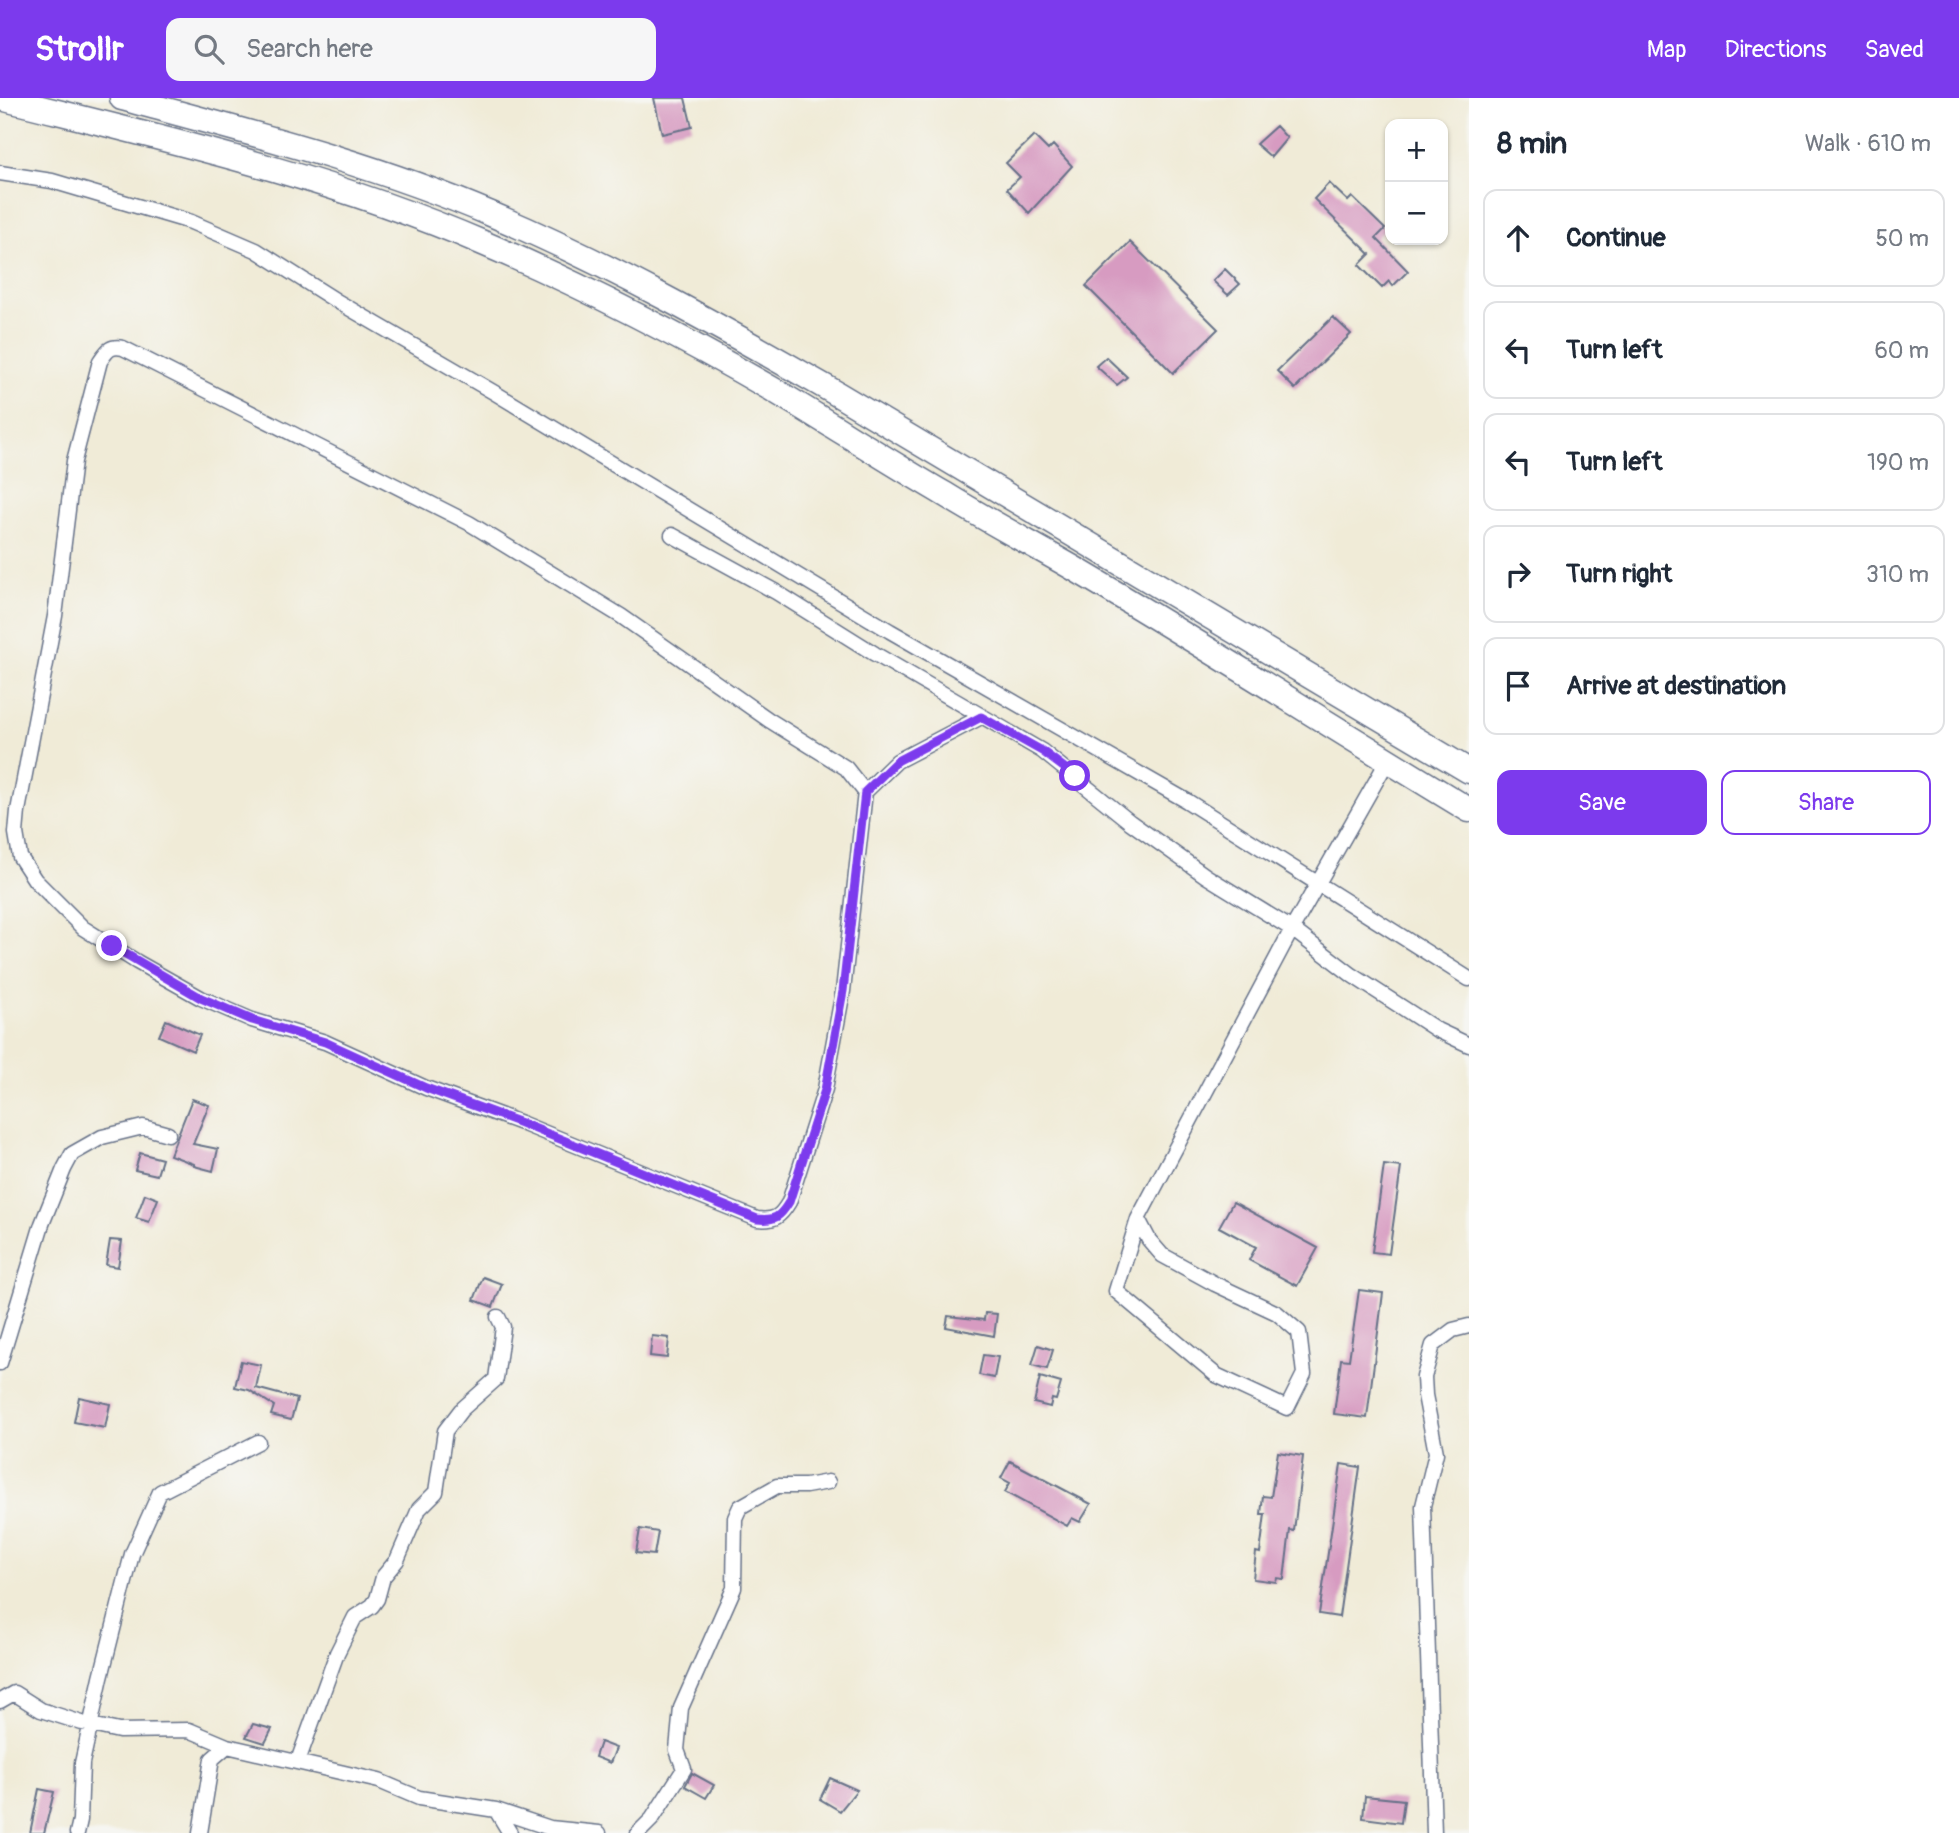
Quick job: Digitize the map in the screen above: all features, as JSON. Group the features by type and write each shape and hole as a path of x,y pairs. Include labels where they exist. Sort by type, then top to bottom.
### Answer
{"highway":[{"path":"1,98 240,159 338,189 482,242 562,279 673,335 776,392 945,495 1099,584 1469,810"},
{"path":"122,98 349,161 492,214 588,259 736,335 1469,771"}],"street":[{"path":"0,173 52,181 191,222 256,250 335,300 495,393 878,624 1187,800 1469,979"},
{"path":"865,792 846,768 769,720 621,616 469,523 123,348 115,346 108,350 100,361 74,461 55,616 23,779 16,833 20,857 35,880 83,928 201,998 252,1020 325,1042 471,1106 521,1123 757,1219 772,1220 781,1215 789,1202 825,1090 843,991 865,792 897,761 981,717"},
{"path":"672,535 776,592 875,654 1042,751 1130,822 1195,869 1293,929 1352,975 1437,1030 1469,1045"},
{"path":"1138,1219 1149,1240 1162,1255 1277,1313 1299,1332 1304,1374 1287,1408 1216,1375 1116,1291 1138,1219 1293,929 1388,761"},
{"path":"0,1363 42,1224 72,1154 102,1137 143,1127 168,1134"},
{"path":"298,1760 337,1653 355,1617 372,1606 377,1599 383,1577 397,1560 419,1509 436,1492 446,1431 461,1410 496,1379 503,1327 498,1317"},
{"path":"1434,1833 1423,1506 1436,1453 1424,1377 1433,1345 1452,1330 1469,1326"},
{"path":"77,1833 82,1763 90,1725 132,1554 160,1492 258,1442"},
{"path":"638,1833 652,1819 684,1769 677,1750 681,1708 734,1588 735,1518 740,1507 778,1486 806,1486 828,1482"},
{"path":"0,1701 14,1693 41,1710 119,1731 189,1730 227,1746 298,1760 379,1781 418,1798 496,1810 550,1828 599,1833"},
{"path":"200,1833 212,1759 227,1746"},
{"path":"496,1810 510,1833"}],"building":[{"path":"654,98 685,98 692,127 662,134"},
{"path":"1276,126 1287,138 1271,157 1256,144"},
{"path":"1034,136 1048,150 1053,145 1072,166 1029,213 1007,189 1020,177 1006,163"},
{"path":"1329,183 1348,201 1352,197 1385,229 1376,238 1408,271 1393,286 1389,281 1382,288 1359,265 1370,254 1314,199"},
{"path":"1130,242 1218,329 1173,373 1086,286"},
{"path":"1225,269 1240,284 1228,295 1213,281"},
{"path":"1333,317 1351,334 1295,389 1277,371"},
{"path":"1106,357 1127,377 1117,385 1096,366"},
{"path":"166,1020 200,1035 193,1051 159,1036"},
{"path":"192,1099 209,1105 193,1144 218,1149 213,1171 170,1155"},
{"path":"140,1153 162,1159 157,1175 135,1170"},
{"path":"1384,1165 1401,1167 1389,1254 1372,1252"},
{"path":"145,1194 158,1199 149,1222 136,1218"},
{"path":"1233,1202 1318,1248 1297,1286 1249,1260 1256,1247 1219,1227"},
{"path":"110,1240 122,1241 118,1267 106,1265"},
{"path":"483,1277 502,1284 493,1307 474,1300"},
{"path":"1359,1290 1383,1293 1367,1418 1334,1414 1341,1359 1349,1360"},
{"path":"985,1313 997,1314 994,1336 946,1327 948,1316 984,1320"},
{"path":"652,1336 669,1338 667,1358 650,1356"},
{"path":"1038,1345 1053,1350 1047,1369 1032,1365"},
{"path":"983,1355 998,1357 994,1378 979,1375"},
{"path":"241,1361 261,1365 256,1388 297,1399 291,1420 271,1415 274,1406 249,1390 235,1387"},
{"path":"1040,1377 1061,1383 1056,1400 1052,1399 1050,1407 1034,1403"},
{"path":"79,1397 110,1404 105,1428 74,1422"},
{"path":"1278,1452 1303,1456 1294,1531 1290,1530 1284,1579 1277,1578 1276,1582 1253,1579 1256,1552 1260,1553 1265,1514 1261,1514 1263,1496 1271,1497"},
{"path":"1010,1461 1091,1504 1080,1522 1072,1518 1067,1526 1005,1492 1010,1483 1001,1478"},
{"path":"1341,1464 1360,1467 1339,1617 1319,1614"},
{"path":"640,1529 658,1532 654,1555 636,1553"},
{"path":"253,1724 272,1729 265,1743 246,1737"},
{"path":"600,1742 616,1748 610,1763 595,1757"},
{"path":"692,1773 714,1785 706,1798 685,1786"},
{"path":"830,1778 857,1790 840,1811 820,1799"},
{"path":"39,1789 54,1792 44,1833 30,1833"},
{"path":"1365,1796 1404,1800 1401,1823 1363,1818"}],"route":[{"path":"112,946 201,998 252,1020 325,1042 471,1106 521,1123 757,1219 772,1220 781,1215 789,1202 825,1090 843,991 865,792 897,761 981,717 1042,751 1075,776"}]}
